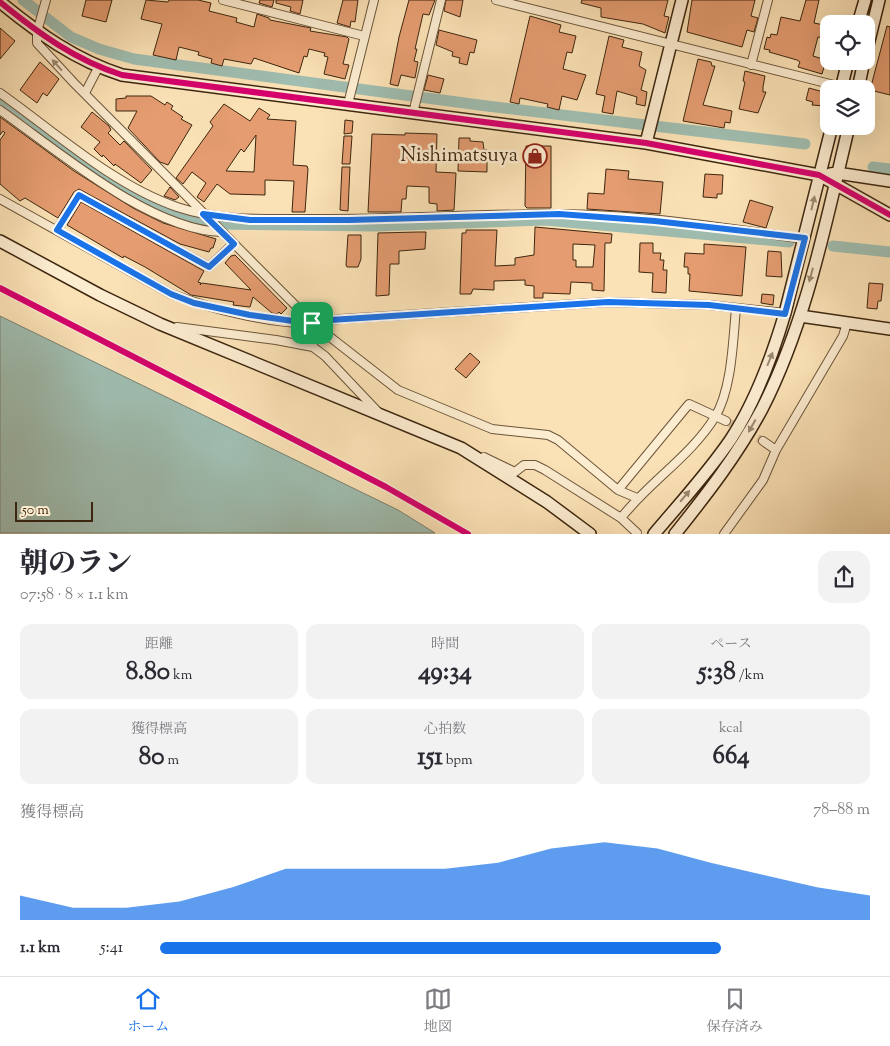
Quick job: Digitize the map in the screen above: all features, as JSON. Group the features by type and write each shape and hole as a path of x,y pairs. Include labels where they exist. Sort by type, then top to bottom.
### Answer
{"street":[{"path":"46,0 37,32 37,43 204,216 312,323 398,390 492,429 548,435 558,440 618,490 637,498"},
{"path":"223,0 364,36"},
{"path":"348,104 374,0"},
{"path":"413,112 440,0"},
{"path":"496,0 820,83"},
{"path":"646,143 682,0"},
{"path":"751,65 768,0"},
{"path":"861,15 865,0"},
{"path":"875,16 879,0"},
{"path":"0,2 37,32 69,53 98,68 122,75 646,143 820,175 837,173 890,181"},
{"path":"85,93 98,68"},
{"path":"0,93 102,167 158,199 204,216 250,220 366,220 559,214 655,221 805,238"},
{"path":"0,110 138,205 183,224 208,231 220,230"},
{"path":"654,534 710,468 752,403 776,344 785,314 830,135"},
{"path":"675,534 720,478 762,408 800,316 835,185 846,135"},
{"path":"820,175 890,215"},
{"path":"57,230 79,195 209,267 234,244"},
{"path":"0,199 171,294 194,303 250,315 312,323 359,317 608,302 709,305 785,314"},
{"path":"0,240 160,324 515,472 524,465 535,465 621,518 637,533"},
{"path":"621,518 637,498 682,457 716,416 726,385 736,308"},
{"path":"800,316 890,329"},
{"path":"312,323 313,348"},
{"path":"160,324 276,340 313,348 325,356 381,415"},
{"path":"724,534 763,480 776,450 844,336 847,324"},
{"path":"618,490 689,404 726,421"},
{"path":"763,442 776,450"},
{"path":"461,448 546,502 590,534"}],"shaded area":[{"path":"0,316 398,510 435,533 0,533"}],"building":[{"path":"86,0 112,0 106,22 82,16"},
{"path":"146,0 168,2 169,0 198,0 211,3 209,11 237,18 236,22 254,27 257,14 270,20 311,28 310,31 347,37 349,39 343,64 349,65 345,79 324,74 328,57 324,56 325,53 309,49 307,57 304,56 299,73 254,58 251,64 224,59 222,66 211,63 212,59 198,55 199,52 179,47 176,60 153,55 162,24 141,19"},
{"path":"260,0 274,0 272,7 259,3"},
{"path":"276,0 303,0 300,14 290,11 291,7 276,3"},
{"path":"343,0 358,0 355,22 351,21 350,27 337,23"},
{"path":"409,0 435,0 429,15 423,14 415,49 417,49 414,61 418,62 415,78 401,75 398,86 390,84 399,37"},
{"path":"446,0 463,0 460,17 444,11"},
{"path":"582,0 668,0 664,16 669,17 665,33 643,24 601,17 601,8 581,3"},
{"path":"692,0 755,0 751,16 758,18 754,32 747,30 742,47 687,32"},
{"path":"806,0 819,0 814,23 820,24 820,37 818,37 813,56 820,58 820,70 823,70 822,74 798,67 800,62 797,60 764,49 767,37 770,38 771,34 777,35 781,17 800,21"},
{"path":"530,16 561,25 559,32 576,36 572,53 567,52 563,69 586,75 577,100 562,96 559,110 547,107 548,104 520,98 519,104 510,102"},
{"path":"887,26 890,27 890,95 875,91 875,80 873,80"},
{"path":"0,28 15,41 0,59"},
{"path":"439,30 477,40 474,53 470,52 467,65 459,63 460,58 452,56 453,52 436,45"},
{"path":"609,36 624,40 622,47 642,52 639,66 646,70 641,90 647,92 645,106 636,104 637,97 617,91 613,114 602,112 605,96 596,94"},
{"path":"698,59 711,62 712,66 715,66 703,105 732,111 730,123 725,122 724,128 683,121"},
{"path":"40,62 59,79 47,96 43,93 37,103 20,90"},
{"path":"745,71 765,76 763,92 766,92 758,113 739,109 745,82 743,81"},
{"path":"428,75 444,79 440,93 424,90"},
{"path":"809,88 820,91 820,106 812,105 813,102 806,100"},
{"path":"126,96 151,96 165,105 167,102 173,106 171,109 183,117 181,119 192,125 168,165 160,162 128,128 137,111 116,111 116,99 126,98"},
{"path":"224,104 250,121 259,108 270,115 267,119 296,121 293,165 307,166 308,169 305,212 292,212 294,181 265,180 265,195 230,194 217,184 204,202 197,197 206,183 192,172 183,184 176,178 213,126 210,122","holes":["256,135 254,172 226,171 241,149 244,152"]},
{"path":"92,112 109,126 111,130 108,133 120,145 124,141 152,170 141,183 115,164 114,166 94,149 100,142 81,127"},
{"path":"0,117 74,171 133,208 163,223 216,239 213,248 209,252 180,244 79,189 74,192 58,218 25,198 20,201 0,184 0,140 5,133 3,131 0,135"},
{"path":"345,120 353,121 352,133 344,134"},
{"path":"405,133 437,134 436,172 456,173 454,210 437,211 437,204 429,203 429,187 407,186 406,199 402,199 401,212 368,212 372,134 405,135"},
{"path":"344,136 352,136 350,164 342,164"},
{"path":"459,138 470,138 470,141 483,142 484,150 487,150 487,172 458,171"},
{"path":"526,146 551,146 551,208 527,208 525,206"},
{"path":"342,167 350,167 348,211 340,210"},
{"path":"606,169 629,171 628,179 663,182 660,214 587,209 588,193 604,194"},
{"path":"705,174 723,175 722,194 717,194 717,198 703,197"},
{"path":"170,187 179,197 175,200 164,196"},
{"path":"750,200 773,207 766,228 743,222"},
{"path":"81,202 204,271 198,282 201,283 200,285 202,283 251,290 225,263 231,256 235,255 287,308 281,314 279,312 277,314 272,313 253,297 250,307 233,305 234,302 191,295 145,267 124,256 123,258 67,225"},
{"path":"535,227 612,234 611,243 605,243 604,291 592,290 592,283 571,282 570,294 543,293 543,298 534,298 534,286 525,285 525,280 494,281 494,290 473,289 471,294 460,294 462,233 466,233 466,230 497,230 495,266 515,265 515,258 534,255","holes":["573,244 595,245 593,267 576,267 576,260 573,260"]},
{"path":"426,232 425,249 399,251 399,264 390,264 389,295 376,296 378,233"},
{"path":"348,235 361,235 361,259 358,267 347,267 346,265"},
{"path":"640,243 653,243 653,253 661,253 660,260 664,260 663,270 667,270 666,293 652,292 653,273 639,272"},
{"path":"704,244 746,247 742,296 689,291 690,274 688,274 688,267 684,267 685,253 704,254"},
{"path":"768,251 781,252 782,277 766,276"},
{"path":"869,283 883,284 881,301 878,301 877,309 867,308"},
{"path":"762,294 774,295 773,305 761,303"},
{"path":"470,353 480,362 466,378 455,369"}],"waterway":[{"path":"23,0 71,37 99,49 134,59 487,106 805,144"},
{"path":"0,101 58,145 140,199 184,218 213,224 377,226 545,220 789,242"},
{"path":"873,167 890,169"},
{"path":"833,246 890,252"}],"tunnel":[{"path":"726,421 763,441"}],"cycle path":[{"path":"0,2 28,24 88,62 122,75 646,143 819,175 890,215"},
{"path":"0,288 386,487 468,534"}],"place":[{"name":"Nishimatsuya","path":"535,156"}],"route":[{"path":"79,195 209,267 234,244 203,214 250,220 375,220 559,214 655,221 805,238 785,314 709,305 608,302 552,304 341,319 312,323 290,322 194,303 171,294 57,230 79,195"}]}
